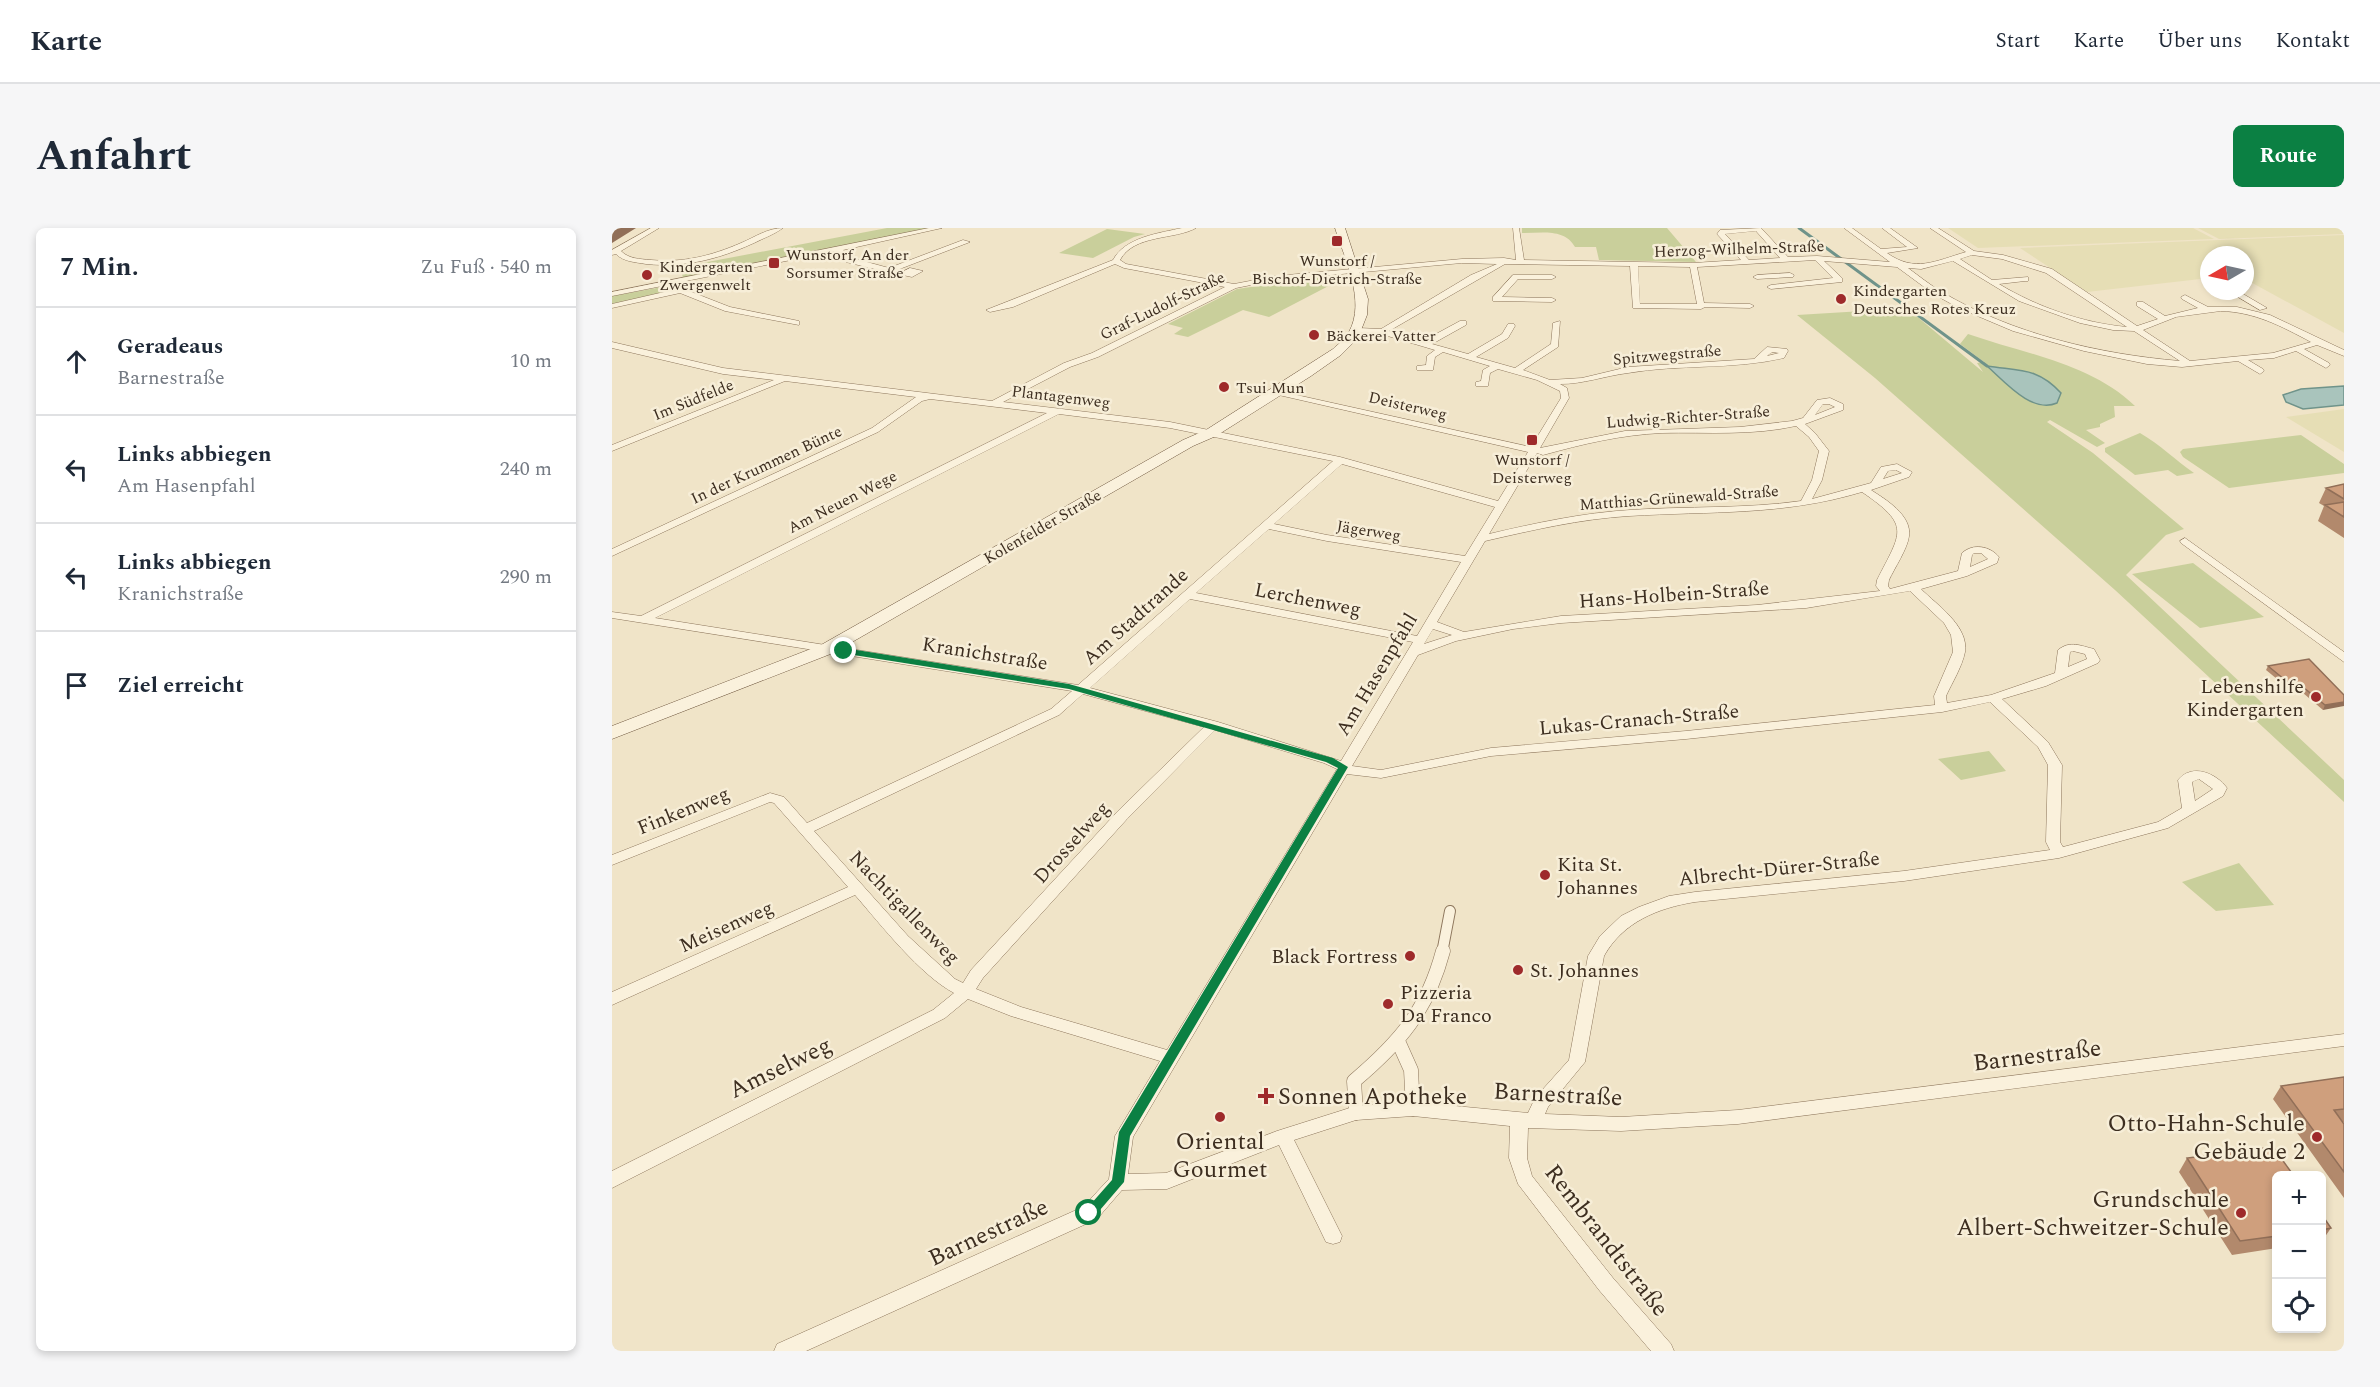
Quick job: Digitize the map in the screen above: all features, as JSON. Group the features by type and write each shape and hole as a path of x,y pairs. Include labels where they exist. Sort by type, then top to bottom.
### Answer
{"main road":[{"path":"1340,228 1362,299 1358,330"},
{"name":"Kolenfelder Straße","path":"612,733 827,649 1188,443 1211,433 1336,352 1358,330"}],"street":[{"path":"614,252 656,228"},
{"path":"614,252 627,259 665,265 686,264 712,258 780,228"},
{"path":"612,294 939,228"},
{"path":"990,310 1010,305 1116,261 1119,254 1156,235 1193,228"},
{"path":"1516,228 1518,264 1516,277 1496,299 1552,300"},
{"path":"1847,228 1875,249 1883,251 1914,248 1885,228"},
{"path":"1933,228 1972,253 2003,257 2043,268 2188,363"},
{"path":"1747,262 1721,234 1722,231 1758,229 1799,285"},
{"path":"888,271 966,242"},
{"path":"838,249 849,260 902,273"},
{"path":"1883,251 1951,301 2026,332 2124,356 2168,363 2188,363 2240,359 2298,350 2318,342"},
{"name":"Herzog-Wilhelm-Straße","path":"1353,270 1448,261 1504,260 1518,264 1553,262 1693,265 1817,258 1927,267 1972,253"},
{"path":"1771,287 1839,280 1817,258"},
{"path":"1955,259 2018,297 2053,310 2113,327 2135,328 2179,314 2237,308 2264,313 2344,353"},
{"path":"1382,332 1474,277 1500,265 1504,260"},
{"path":"1116,261 1124,266 1234,285"},
{"path":"1553,262 1553,312"},
{"path":"1634,264 1636,306 1701,308 1693,265"},
{"name":"Graf-Ludolf-Straße","path":"994,403 1067,365 1095,355 1234,285 1353,270"},
{"path":"1757,277 1790,275"},
{"path":"1516,277 1552,277"},
{"path":"1991,282 2025,279"},
{"path":"663,284 728,309 796,323"},
{"path":"612,306 680,291"},
{"path":"2185,297 2207,310"},
{"path":"2249,300 2267,310 2264,313"},
{"path":"2140,304 2164,319"},
{"path":"1700,305 1750,306"},
{"path":"1425,344 1462,323"},
{"path":"1517,371 1555,345 1557,323"},
{"path":"1469,357 1505,336 1511,326"},
{"path":"1358,330 1382,332 1498,365 1551,382 1564,390"},
{"name":"Plantagenweg","path":"612,345 723,371 1170,425 1340,460 1500,505"},
{"path":"1420,368 1430,368 1431,356 1442,350"},
{"path":"2298,350 2326,365"},
{"path":"2240,359 2260,371"},
{"name":"Spitzwegstraße","path":"1551,382 1582,381 1628,370 1756,361"},
{"path":"1479,384 1485,384 1486,372 1498,365"},
{"name":"Im Südfelde","path":"614,445 785,379"},
{"name":"Spitzwegstraße","path":"1564,390 1582,381"},
{"name":"Am Hasenpfahl","path":"1118,1182 1124,1136 1169,1057 1563,402 1564,390"},
{"name":"Deisterweg","path":"1274,393 1369,411 1534,451"},
{"name":"In der Krummen Bünte","path":"612,553 875,430 919,399 929,396"},
{"name":"Am Neuen Wege","path":"642,620 1058,411"},
{"name":"Ludwig-Richter-Straße","path":"1534,451 1543,452 1572,442 1637,432 1749,428 1802,421"},
{"name":"Matthias-Grünewald-Straße","path":"1802,421 1824,451 1817,480 1805,503"},
{"name":"Ludwig-Richter-Straße","path":"1544,434 1572,442"},
{"name":"Am Stadtrande","path":"805,830 1055,712 1340,460"},
{"name":"Matthias-Grünewald-Straße","path":"1480,539 1519,528 1608,514 1743,510 1805,503 1875,485"},
{"path":"1863,489 1893,510 1904,529 1904,537 1883,580 1882,586 1888,593"},
{"name":"Matthias-Grünewald-Straße","path":"1492,519 1519,528"},
{"name":"Jägerweg","path":"1266,525 1327,538 1468,560"},
{"path":"2185,541 2344,658"},
{"name":"Hans-Holbein-Straße","path":"1414,652 1463,635 1562,620 1804,605 1888,593 1963,574"},
{"path":"1912,588 1948,621 1957,635 1959,652 1940,696 1942,708"},
{"name":"Lerchenweg","path":"1189,595 1421,640"},
{"name":"Kranichstraße","path":"612,615 1082,690 1213,725 1329,760 1343,767"},
{"name":"Hans-Holbein-Straße","path":"1431,624 1463,635"},
{"name":"Lukas-Cranach-Straße","path":"1343,767 1381,774 1491,752 1686,735 1942,708 1993,698 2061,675"},
{"path":"1993,698 2043,745 2055,765 2053,842 2060,853"},
{"name":"Drosselweg","path":"966,992 977,974 1105,832 1213,725"},
{"name":"Nachtigallenweg","path":"770,797 779,800 903,940 949,983 966,992 1077,1031 1169,1057"},
{"name":"Finkenweg","path":"612,860 770,797"},
{"name":"Albrecht-Dürer-Straße","path":"1527,1121 1577,1062 1596,956 1614,931 1644,911 1669,901 1695,897 1904,876 2060,853 2163,825 2189,810"},
{"name":"Meisenweg","path":"612,999 856,889"},
{"path":"1356,1113 1354,1081 1398,1041 1416,1017 1447,938 1450,910"},
{"name":"Amselweg","path":"612,1180 768,1099 900,1035 939,1014 966,992"},
{"name":"Barnestraße","path":"784,1351 1089,1213 1118,1182 1167,1180 1283,1136 1356,1113 1413,1109 1527,1121 1621,1124 1738,1117 2344,1040"},
{"path":"1398,1041 1411,1070 1413,1109"},
{"name":"Rembrandtstraße","path":"1527,1121 1518,1158 1524,1179 1606,1284 1664,1351"},
{"path":"1283,1136 1334,1236"}],"shaded area":[{"path":"1948,228 2193,228 2214,239 1978,248"},
{"path":"2198,228 2344,228 2344,234 2219,239"},
{"path":"2344,235 2344,333 2254,284 2254,246 2200,246 2200,279 2087,292 2020,248"},
{"path":"2344,409 2344,452 2286,417"}],"green space":[{"path":"887,228 933,228 683,279 681,267"},
{"path":"1522,228 1667,228 1696,262 1599,260 1596,247 1575,247 1571,241 1559,234 1522,233"},
{"path":"1107,229 1145,234 1134,237 1093,258 1059,253"},
{"path":"1333,275 1342,279 1269,317 1243,310 1188,337 1174,334 1183,328 1168,324 1237,289"},
{"path":"662,287 673,292 612,304 612,296"},
{"path":"1896,309 1914,314 1983,372 1977,363 1984,362 1960,344 1968,334 2056,361 2098,379 2135,406 2114,406 2115,417 2100,424 2100,427 2086,430 2105,443 2097,447 2050,420 2047,422 2093,453 2184,529 2166,535 2126,575 2344,780 2344,802 2115,590 1875,378 1797,315"},
{"path":"2140,433 2194,473 2177,476 2168,470 2135,475 2105,452 2105,448"},
{"path":"2301,435 2344,464 2344,473 2229,488 2183,457 2180,452 2183,449"},
{"path":"2193,563 2264,617 2200,628 2132,574"},
{"path":"1989,751 2006,771 1961,780 1938,759"},
{"path":"2239,863 2274,905 2216,911 2182,882"}],"water":[{"path":"1987,366 2035,374 2061,393 2057,403 2038,404 2019,395"},
{"path":"2344,386 2344,405 2303,409 2286,402 2283,395 2301,389"}],"building":[{"path":"2344,484 2344,499 2326,488"},
{"path":"2344,502 2344,517 2325,505"},
{"name":"Lebenshilfe Kindergarten","path":"2309,659 2344,695 2344,702 2325,705 2298,683 2290,684 2268,666"},
{"path":"2344,1077 2344,1109 2334,1110 2344,1124 2344,1172 2281,1086"},
{"name":"Grundschule Albert-Schweitzer-Schule","path":"2273,1147 2290,1171 2272,1171 2272,1237 2240,1241 2187,1158"}],"waterway":[{"path":"1799,228 1987,366"}],"place":[{"name":"Wunstorf / Bischof-Dietrich-Straße","path":"1337,241"},
{"name":"Wunstorf, An der Sorsumer Straße","path":"774,263"},
{"name":"Kindergarten Zwergenwelt","path":"647,275"},
{"name":"Kindergarten Deutsches Rotes Kreuz","path":"1841,299"},
{"name":"Bäckerei Vatter","path":"1314,335"},
{"name":"Tsui Mun","path":"1224,387"},
{"name":"Wunstorf / Deisterweg","path":"1532,440"},
{"name":"Lebenshilfe Kindergarten","path":"2316,697"},
{"name":"Kita St. Johannes","path":"1545,875"},
{"name":"Black Fortress","path":"1410,956"},
{"name":"St. Johannes","path":"1518,970"},
{"name":"Pizzeria Da Franco","path":"1388,1004"},
{"name":"Sonnen Apotheke","path":"1266,1096"},
{"name":"Oriental Gourmet","path":"1220,1117"},
{"name":"Otto-Hahn-Schule Gebäude 2","path":"2317,1137"},
{"name":"Grundschule Albert-Schweitzer-Schule","path":"2241,1213"}],"route":[{"path":"844,651 1069,686 1213,725 1329,760 1343,767 1124,1136 1118,1182 1089,1213"}]}
